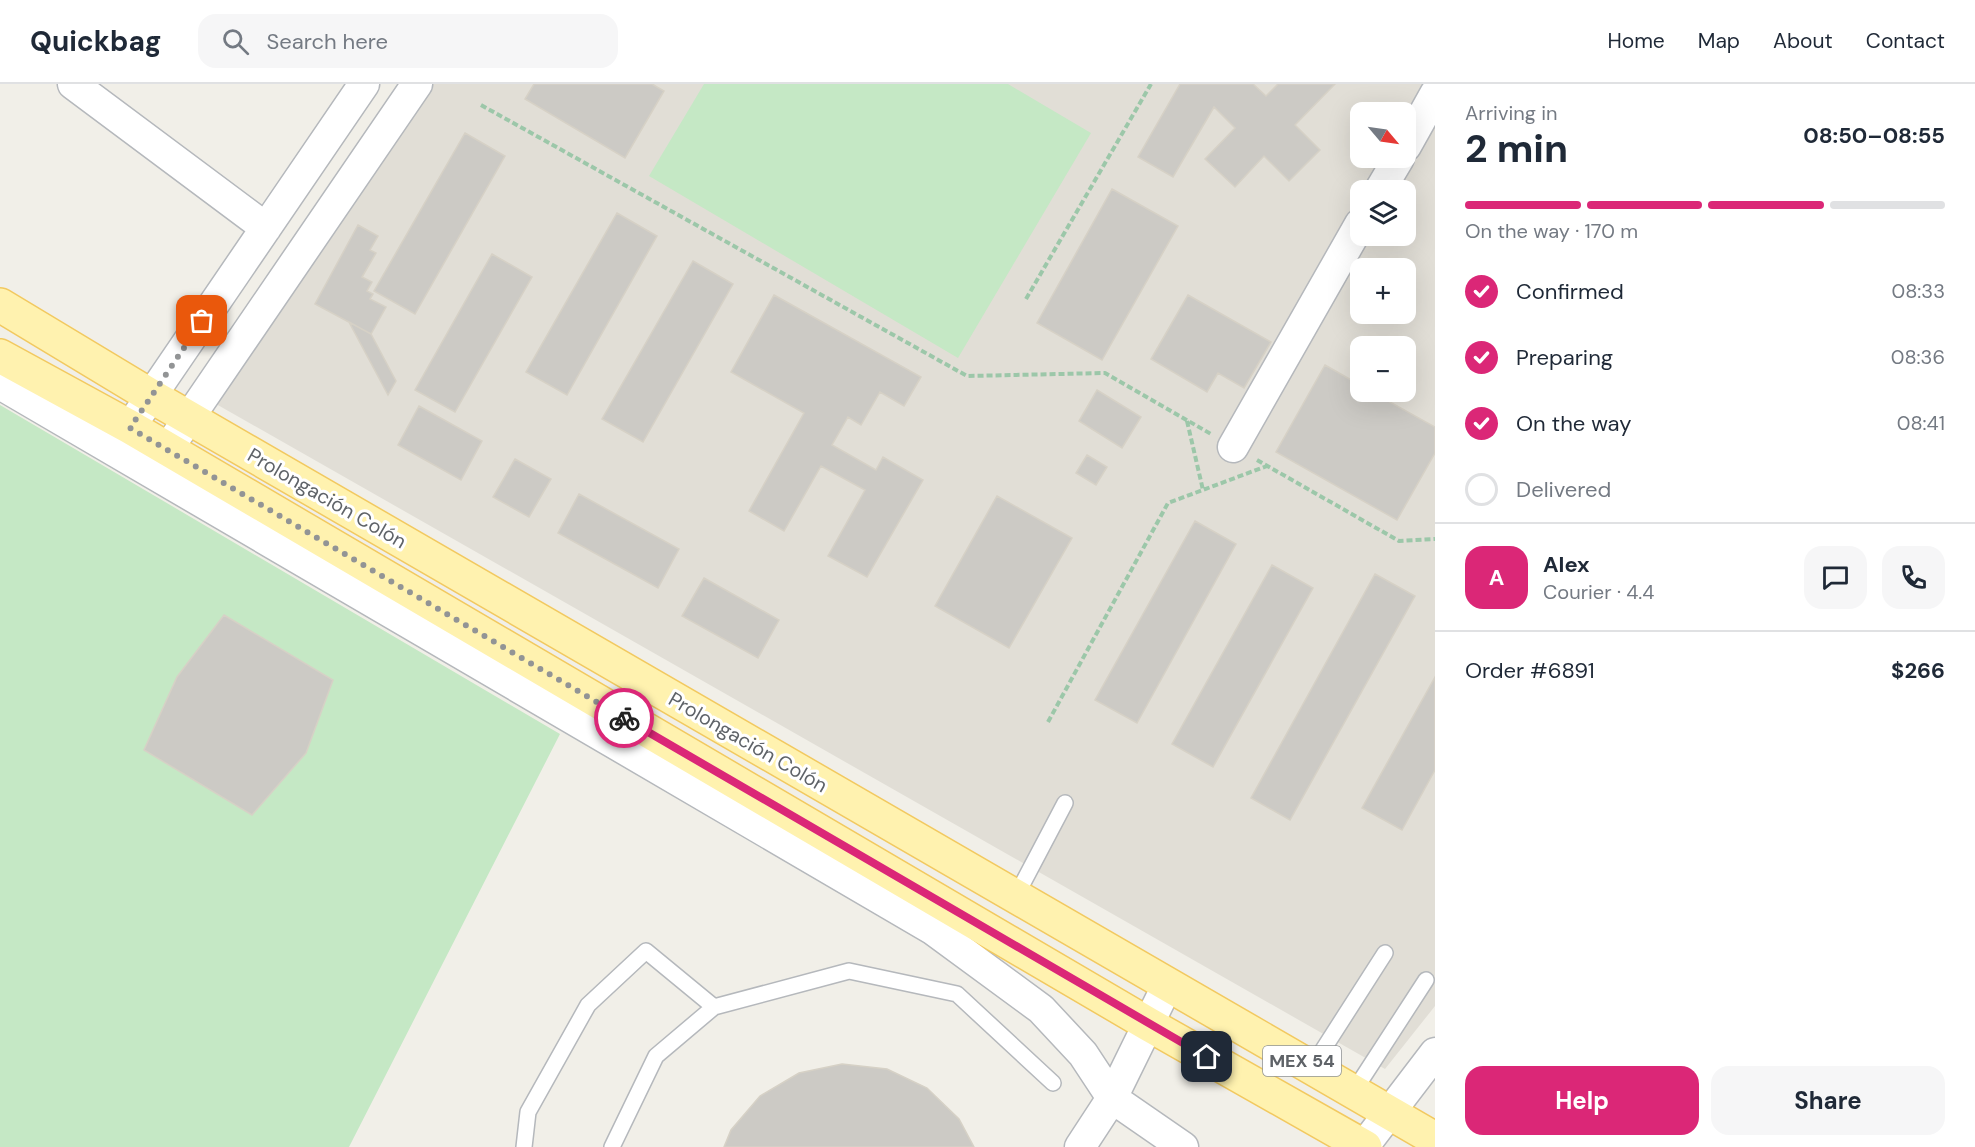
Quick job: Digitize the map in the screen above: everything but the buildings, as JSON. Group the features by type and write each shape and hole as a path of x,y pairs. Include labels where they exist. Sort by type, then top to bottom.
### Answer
{"main road":[{"name":"Prolongación Colón","path":"2,310 1435,1139"},
{"name":"Prolongación Colón","path":"0,356 130,428 1148,1024 1365,1147"}],"street":[{"path":"73,84 266,228"},
{"path":"130,428 364,84"},
{"path":"167,450 417,84"},
{"path":"1416,128 1435,94"},
{"path":"1233,447 1350,242"},
{"path":"0,384 932,929 1041,1009 1083,1054 1112,1098 1183,1147"},
{"path":"1080,1147 1112,1098 1167,986"},
{"path":"1365,1147 1435,1053"}],"lane":[{"path":"1016,898 1065,803"},
{"path":"524,1147 528,1112 588,1005 646,951 714,1008"},
{"path":"1312,1067 1385,953"},
{"path":"612,1147 656,1056 714,1008 849,971 957,994 1053,1083"},
{"path":"1354,1091 1426,980"}],"path":[{"path":"1026,299 1150,84"},
{"path":"482,105 967,376 1105,373"},
{"path":"1187,420 1203,490"},
{"path":"1048,722 1168,503 1267,466"},
{"path":"1399,541 1435,539"}],"shaded area":[{"path":"431,84 1435,84 1435,1006 1385,1069 209,400"}],"green space":[{"path":"704,84 1008,84 1091,133 958,358 649,176"},
{"path":"0,405 560,734 349,1147 0,1147"}],"way so far":[{"path":"202,321 130,428 624,718"}],"route":[{"path":"624,718 1207,1057"}]}
